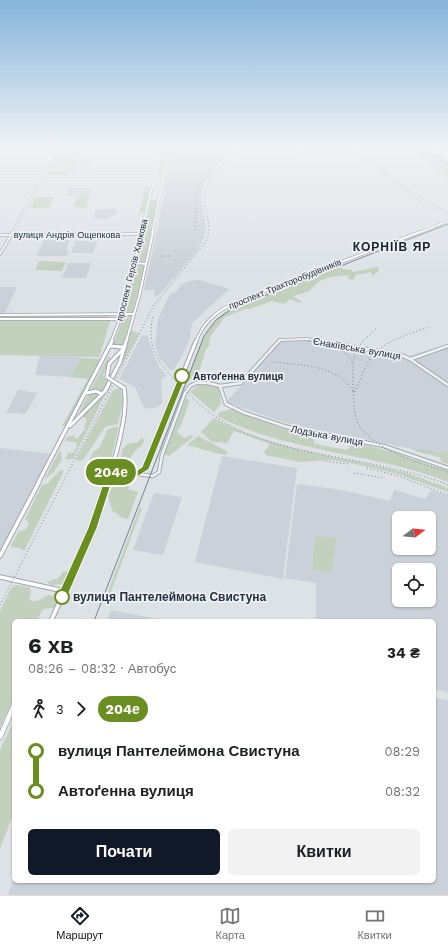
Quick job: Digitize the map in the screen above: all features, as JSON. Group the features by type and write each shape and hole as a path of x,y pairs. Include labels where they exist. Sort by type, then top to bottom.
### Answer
{"main road":[{"name":"проспект Героїв Харкова","path":"0,556 69,427 77,409 87,393 110,346 122,314 152,189"},
{"name":"проспект Героїв Харкова","path":"69,427 102,394 116,372 134,314 162,189"},
{"path":"150,198 160,198"},
{"name":"проспект Тракторобудівників","path":"137,474 145,469 198,336 204,325 215,314 236,302 448,221"},
{"path":"135,263 146,264"},
{"path":"0,315 134,314"},
{"path":"0,319 120,318"},
{"path":"113,357 113,352 110,346 125,346"},
{"path":"52,619 93,528 111,472 125,411 126,398 124,388 107,377 107,372 113,357 125,346"},
{"path":"87,393 96,391 102,394"},
{"path":"77,409 78,414 83,413"},
{"path":"111,472 137,474"},
{"path":"0,577 64,591"},
{"path":"0,737 12,710"}],"street":[{"path":"0,254 37,189"},
{"path":"405,189 414,196 448,214"},
{"name":"вулиця Андрія Ощепкова","path":"0,235 142,234"},
{"name":"Єнакіївська вулиця","path":"220,386 243,382 280,340 307,339 401,355 410,359 448,385"},
{"path":"410,359 448,346"},
{"path":"137,474 153,476 159,472 161,468 162,455 187,389 193,384 199,383 220,386"},
{"name":"Лодзька вулиця","path":"220,386 223,399 230,407 265,420 287,427 384,446 448,468"}],"shaded area":[{"path":"68,189 93,190 83,196 64,196"},
{"path":"165,189 201,189 206,232 198,250 158,296 154,296 154,290 144,290"},
{"path":"97,209 117,209 116,215 104,219 93,219"},
{"path":"45,237 71,237 66,250 69,252 67,256 36,256"},
{"path":"76,241 97,241 93,253 71,253"},
{"path":"68,263 91,263 86,278 62,278"},
{"path":"200,280 229,289 192,323 190,338 184,352 174,370 170,370 159,357 155,345 158,319 170,294 177,291 181,285 189,281"},
{"path":"0,287 17,287 5,313 0,313"},
{"path":"142,335 147,336 159,367 167,376 161,379 162,403 157,407 148,409 143,406 135,387 119,379"},
{"path":"305,339 408,356 448,344 448,463 439,457 408,448 289,424 226,402 282,341"},
{"path":"40,355 81,358 70,377 35,375"},
{"path":"18,390 37,393 26,414 6,413"},
{"path":"0,448 53,454 0,550"},
{"path":"222,456 297,468 283,579 195,562"},
{"path":"297,484 342,490 390,501 394,490 425,499 432,490 448,496 448,692 436,689 436,619 316,619 316,583 285,578"},
{"path":"154,493 182,497 163,555 133,550"},
{"path":"111,610 158,619 108,619"},
{"path":"436,698 448,700 448,895 8,895 12,883 436,883"}],"green space":[{"path":"144,189 150,189 145,211 139,215"},
{"path":"86,193 88,194 84,196 90,196 86,208 73,207 78,196 83,196 81,195"},
{"path":"36,197 54,197 49,208 30,208"},
{"path":"151,200 158,200 145,262 138,263"},
{"path":"39,261 66,262 62,271 35,270"},
{"path":"137,264 145,265 133,312 126,313"},
{"path":"338,267 352,270 353,272 377,267 379,268 378,272 372,276 371,272 356,275 353,280 348,279 349,275 322,280 310,291 293,296 302,302 299,303 290,299 285,304 272,301 225,317 210,337 209,346 206,349 197,378 190,379 188,377 204,337 209,329 223,314 233,308"},
{"path":"132,314 124,345 113,345 124,315"},
{"path":"0,316 109,316 108,318 0,318"},
{"path":"111,319 99,357 0,355 0,320"},
{"path":"131,330 139,334 120,368 121,366"},
{"path":"108,357 110,357 103,375 109,382 102,392 91,390"},
{"path":"81,358 101,359 66,426 62,426 88,379 70,377"},
{"path":"209,384 219,387 221,404 214,412 190,392 198,385"},
{"path":"119,388 121,389 123,401 118,424 105,427 83,460 77,461 76,459 113,390"},
{"path":"108,389 73,459 65,459 68,453 73,453 77,446 76,442 65,441 67,437 75,435 74,438 78,438 85,429 84,427 87,420 82,416"},
{"path":"94,392 100,395 79,413 89,393"},
{"path":"186,398 190,400 177,432 184,438 192,435 193,437 169,456 164,454"},
{"path":"231,409 284,429 311,434 315,444 347,450 354,442 389,451 448,471 448,482 390,464 273,438 217,416 220,412"},
{"path":"214,418 256,437 278,444 391,469 448,488 448,492 397,474 360,465 333,460 299,462 266,455 264,452 270,444 234,431 227,443 212,442 201,432"},
{"path":"118,427 118,430 109,466 103,469 90,466 88,463 93,452 99,448 108,429"},
{"path":"198,436 228,452 226,455 187,445"},
{"path":"142,438 145,439 143,443 135,451 128,463 124,466 121,464 122,450 127,444 138,442"},
{"path":"418,449 448,454 448,464 441,462 440,457 414,451"},
{"path":"60,450 62,459 54,472 44,480"},
{"path":"60,470 64,471 24,551 20,548 10,547 19,531 25,530 29,523 25,519 42,485 48,483"},
{"path":"118,476 132,477 128,489 138,492 128,519 120,517 117,513 113,512 109,501 110,491 116,486"},
{"path":"140,507 142,508 109,597 106,597"},
{"path":"315,536 336,538 332,573 312,569"},
{"path":"71,570 63,584 51,585 47,582 58,578 63,572"},
{"path":"16,585 29,587 31,591 29,599 32,601 37,601 49,595 55,597 57,600 54,608 43,609 38,619 12,619 12,701 0,728 0,611 11,588"},
{"path":"12,724 12,817 0,848 0,750"}],"tram line":[{"path":"95,619 204,336 216,320 233,308 448,224"}],"railway":[{"path":"195,230 197,189"},
{"path":"0,605 154,305 207,240 209,227 205,201 206,189"},
{"path":"161,256 171,256"},
{"path":"153,317 151,327 152,344 159,360 191,397 219,419 238,429 277,444 381,466 432,479 448,485"},
{"path":"355,392 366,366 376,352 398,338 429,327"},
{"path":"376,329 363,341 354,359 353,384 356,418 362,429 382,446 409,459 448,472"},
{"path":"309,341 339,349 349,357 353,363"},
{"path":"273,362 306,366 328,371 347,382 353,391"},
{"path":"326,461 348,464"},
{"path":"367,468 398,476 448,495"},
{"path":"354,473 384,478"}],"bus line":[{"name":"204е","path":"62,597 75,564 93,528 111,472 137,474 142,473 145,469 182,376"}],"place":[{"name":"Автоґенна вулиця","path":"182,376"},
{"name":"вулиця Пантелеймона Свистуна","path":"62,597"}],"district":[{"name":"КОРНІЇВ ЯР","path":"392,247"}]}
